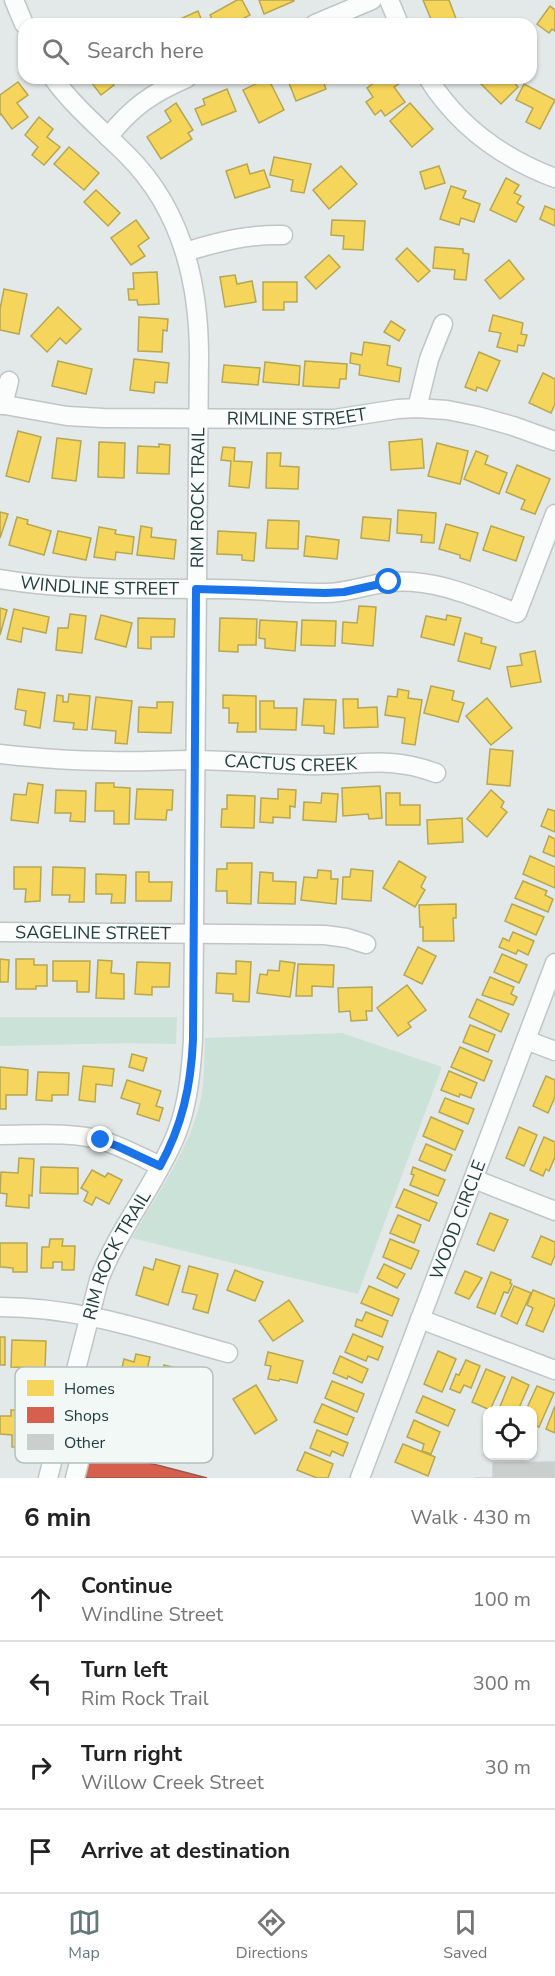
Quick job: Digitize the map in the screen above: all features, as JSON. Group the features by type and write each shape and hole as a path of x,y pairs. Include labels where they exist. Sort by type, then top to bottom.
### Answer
{"street":[{"path":"14,0 22,18"},
{"path":"329,18 372,0"},
{"path":"389,0 396,18"},
{"name":"RIM ROCK TRAIL","path":"58,84 74,104 132,160 149,181 173,222 185,252 195,287 198,318 193,1040 190,1076 177,1133 112,1250 96,1289 76,1367"},
{"path":"108,137 124,117 139,104 174,84"},
{"path":"433,84 458,117 476,135 497,150 538,172 555,178"},
{"path":"185,252 228,239 283,235"},
{"path":"417,408 429,359 442,324"},
{"path":"1,404 9,381"},
{"name":"RIMLINE STREET","path":"1,404 67,416 199,418 333,419 398,409 447,410 513,426 555,441"},
{"name":"WINDLINE STREET","path":"0,579 80,588 325,593 344,592 389,582 411,582 453,589 517,614 555,514"},
{"name":"CACTUS CREEK","path":"0,754 44,759 99,761 195,760 308,765 380,761 408,764 436,773"},
{"name":"SAGELINE STREET","path":"0,932 325,935 366,944"},
{"name":"WOOD CIRCLE","path":"360,1478 555,963"},
{"path":"526,1040 555,1051"},
{"path":"0,1135 85,1137 117,1146 160,1166"},
{"path":"474,1179 555,1211"},
{"path":"0,1307 32,1307 89,1314 228,1353"},
{"path":"420,1319 555,1370"},
{"name":"RIM ROCK TRAIL","path":"48,1478 52,1463"},
{"path":"75,1478 79,1463"}],"green space":[{"path":"0,1017 177,1017 176,1044 0,1046"},
{"path":"342,1033 442,1067 358,1294 132,1238 170,1174 193,1124 202,1090 205,1038"}],"building: Homes":[{"path":"237,0 242,0 250,15 244,18 212,18 210,15"},
{"path":"259,0 294,0 294,1 264,14"},
{"path":"423,0 449,0 456,18 430,18"},
{"path":"550,6 555,10 555,31 552,29 549,33 537,24"},
{"path":"198,11 201,18 182,18"},
{"path":"18,82 28,95 17,103 28,117 12,129 0,115 0,95"},
{"path":"93,84 113,84 114,85 101,95"},
{"path":"256,84 271,84 284,110 259,123 243,90"},
{"path":"289,84 324,84 326,89 296,101"},
{"path":"373,84 399,84 394,87 405,102 385,116 381,110 375,115 366,102 373,97 367,88"},
{"path":"481,84 515,84 518,87 501,104"},
{"path":"524,84 555,100 540,129 526,122 533,108 516,100"},
{"path":"227,89 236,111 202,125 195,109 205,105 203,99"},
{"path":"176,103 193,130 188,133 192,139 161,159 147,137 171,121 165,111"},
{"path":"410,103 433,129 412,147 390,121"},
{"path":"39,117 53,129 47,137 60,147 44,165 32,155 38,147 25,135"},
{"path":"69,147 99,173 84,190 54,164"},
{"path":"274,157 311,164 304,193 291,191 293,180 270,175"},
{"path":"247,164 250,174 264,170 270,187 235,198 226,171"},
{"path":"341,166 357,184 329,209 313,190"},
{"path":"439,166 445,183 425,189 420,172"},
{"path":"506,178 519,185 514,193 521,196 517,203 524,207 516,222 490,210"},
{"path":"451,186 466,191 463,198 480,204 474,222 461,218 459,225 440,219"},
{"path":"96,190 120,213 108,226 84,202"},
{"path":"545,206 555,210 555,226 540,219"},
{"path":"136,220 149,238 138,246 145,256 131,265 111,238"},
{"path":"332,220 365,221 363,250 343,249 344,236 331,235"},
{"path":"435,247 463,249 463,253 469,254 466,280 454,279 455,270 433,268"},
{"path":"407,248 430,271 418,282 396,259"},
{"path":"329,255 340,267 316,289 305,277"},
{"path":"509,260 524,279 500,299 485,280"},
{"path":"157,272 159,304 138,305 137,300 129,300 128,289 134,289 133,273"},
{"path":"235,275 237,284 252,281 256,302 225,307 220,277"},
{"path":"263,282 297,282 297,302 284,302 284,310 263,310"},
{"path":"4,289 27,294 19,334 0,330 0,309"},
{"path":"58,307 81,329 66,344 60,338 47,352 31,336"},
{"path":"493,315 523,323 521,334 527,335 524,346 518,345 517,352 497,347 501,333 489,331"},
{"path":"139,317 168,319 167,331 163,330 162,352 138,351"},
{"path":"391,321 405,330 399,341 384,332"},
{"path":"364,342 390,346 387,365 401,368 399,382 359,375 360,365 350,363 351,353 362,355"},
{"path":"479,352 500,361 487,391 477,387 476,391 465,387"},
{"path":"134,359 169,363 167,383 155,382 154,393 130,390"},
{"path":"58,361 92,369 86,394 52,386"},
{"path":"305,361 347,364 346,379 340,379 339,388 303,386"},
{"path":"265,362 300,366 299,385 263,382"},
{"path":"224,365 260,368 258,385 222,382"},
{"path":"543,373 555,379 555,404 551,413 529,403"},
{"path":"18,431 41,437 29,482 6,476"},
{"path":"57,438 81,441 76,481 52,478"},
{"path":"422,439 424,468 391,470 389,442"},
{"path":"99,442 125,443 124,478 98,477"},
{"path":"437,443 468,451 460,484 428,476"},
{"path":"159,444 170,445 169,474 137,473 138,446 159,447"},
{"path":"223,447 235,448 234,461 252,462 249,488 229,486 231,461 221,460"},
{"path":"476,451 488,456 485,464 507,473 499,494 464,479"},
{"path":"267,453 281,453 280,466 299,467 298,489 266,488"},
{"path":"517,465 550,479 535,514 521,509 525,500 506,492"},
{"path":"398,510 436,513 434,543 421,542 422,535 397,533"},
{"path":"0,512 8,514 0,538"},
{"path":"17,517 28,520 27,524 51,531 44,555 9,545"},
{"path":"363,517 391,519 389,541 361,538"},
{"path":"268,520 299,521 298,549 266,548"},
{"path":"446,524 478,533 470,561 460,558 460,555 439,549"},
{"path":"141,526 152,528 151,537 176,540 174,559 137,555"},
{"path":"491,526 524,537 516,561 483,550"},
{"path":"99,527 116,530 115,534 134,537 132,554 116,552 115,560 94,557"},
{"path":"58,531 91,538 86,560 53,553"},
{"path":"218,531 256,533 254,561 242,560 242,555 217,554"},
{"path":"306,536 339,540 337,559 304,556"},
{"path":"359,606 376,607 373,646 342,643 343,622 357,623"},
{"path":"0,608 7,610 0,635"},
{"path":"14,609 49,617 46,633 23,628 21,642 7,639"},
{"path":"70,614 86,616 82,653 56,650 58,628 68,628"},
{"path":"101,615 132,623 126,647 95,639"},
{"path":"447,615 461,618 454,645 421,637 426,616 446,620"},
{"path":"138,618 175,619 174,637 151,637 151,649 138,648"},
{"path":"220,618 257,619 256,645 238,645 238,652 219,651"},
{"path":"260,620 297,622 295,651 265,648 265,639 259,638"},
{"path":"302,620 336,621 335,646 301,645"},
{"path":"465,633 482,638 481,643 496,647 490,669 458,661"},
{"path":"535,651 541,682 511,687 507,667 522,665 520,654"},
{"path":"431,686 454,691 452,700 464,703 458,722 424,713"},
{"path":"18,689 45,693 40,728 24,725 26,711 15,709"},
{"path":"398,689 409,691 408,698 422,700 415,745 402,743 405,718 385,715 388,696 397,697"},
{"path":"69,694 90,696 87,730 73,729 74,723 54,721 57,695 63,696 63,702 68,702"},
{"path":"223,695 256,696 256,732 237,732 238,723 229,723 229,708 223,708"},
{"path":"96,697 132,701 127,744 115,743 116,731 92,729"},
{"path":"487,698 512,728 491,745 466,716"},
{"path":"304,699 336,700 334,734 324,733 324,726 302,725"},
{"path":"343,699 358,699 358,708 377,707 378,727 344,728"},
{"path":"260,701 274,701 274,708 297,708 296,730 260,729"},
{"path":"157,702 173,702 171,733 138,732 139,707 157,708"},
{"path":"490,749 513,751 510,786 487,784"},
{"path":"28,783 43,785 38,823 11,820 14,794 26,795"},
{"path":"96,783 114,783 114,787 130,788 129,824 114,824 114,811 95,811"},
{"path":"380,786 382,818 369,819 368,814 343,816 342,788"},
{"path":"137,789 173,790 172,810 167,810 166,820 135,819"},
{"path":"278,789 296,790 295,807 290,806 290,818 273,817 273,823 260,822 261,798 278,799"},
{"path":"56,790 86,791 85,822 70,821 71,813 55,813"},
{"path":"491,790 504,802 501,807 507,812 487,837 467,819"},
{"path":"322,793 338,794 336,822 303,820 304,802 321,803"},
{"path":"386,793 400,793 400,805 420,805 420,825 386,825"},
{"path":"227,795 255,796 254,828 221,827 222,809 227,809"},
{"path":"548,809 555,811 555,832 541,826"},
{"path":"462,818 463,842 428,844 427,820"},
{"path":"549,836 555,839 555,857 543,852"},
{"path":"530,856 555,867 555,888 523,874"},
{"path":"399,861 426,877 421,887 425,890 415,907 383,888"},
{"path":"227,863 252,863 251,904 227,903 227,891 216,891 217,869 227,869"},
{"path":"14,867 41,867 40,901 25,902 26,889 14,889"},
{"path":"53,867 85,868 84,902 69,902 70,895 52,895"},
{"path":"351,869 373,871 371,901 342,899 343,877 350,877"},
{"path":"318,870 331,871 331,879 338,879 336,904 301,900 304,877 317,878"},
{"path":"136,872 149,872 149,882 172,882 171,901 136,901"},
{"path":"260,872 273,873 273,881 296,882 295,904 258,903"},
{"path":"96,874 126,875 125,903 111,903 112,894 96,894"},
{"path":"523,881 547,891 545,895 553,899 548,912 515,898"},
{"path":"456,904 456,918 453,918 454,941 423,941 419,905"},
{"path":"512,904 544,917 536,935 505,921"},
{"path":"513,932 534,941 528,955 518,950 516,954 499,947 503,938 509,941"},
{"path":"418,947 436,956 422,984 404,975"},
{"path":"502,954 527,965 519,983 494,972"},
{"path":"0,959 9,960 8,982 0,982"},
{"path":"16,959 34,959 34,965 47,965 47,986 36,986 36,989 16,989"},
{"path":"98,960 112,961 111,973 124,974 124,999 96,998"},
{"path":"53,961 90,961 89,992 77,992 77,981 53,981"},
{"path":"236,961 251,962 249,1002 233,1001 233,994 216,993 217,973 236,974"},
{"path":"280,961 295,963 290,997 257,993 260,974 267,975 268,970 279,971"},
{"path":"137,962 170,963 169,987 152,987 152,995 135,994"},
{"path":"298,964 334,965 333,987 312,986 312,996 296,996"},
{"path":"490,977 514,987 511,994 517,997 513,1005 482,995"},
{"path":"407,985 426,1010 408,1023 411,1027 398,1036 377,1008"},
{"path":"372,987 372,1011 366,1011 367,1020 351,1021 350,1011 339,1012 338,988"},
{"path":"477,999 509,1014 501,1032 469,1017"},
{"path":"470,1025 495,1035 488,1052 463,1042"},
{"path":"460,1047 492,1061 484,1081 451,1067"},
{"path":"132,1054 147,1058 143,1071 129,1067"},
{"path":"83,1066 114,1069 112,1086 96,1084 95,1102 79,1100"},
{"path":"0,1067 28,1070 27,1095 6,1095 6,1109 0,1109"},
{"path":"449,1071 477,1083 471,1098 460,1094 459,1097 441,1090"},
{"path":"38,1072 69,1073 68,1095 52,1095 52,1101 36,1100"},
{"path":"546,1076 555,1080 555,1097 548,1113 533,1106"},
{"path":"127,1080 161,1091 156,1106 163,1108 159,1121 137,1114 140,1104 121,1098"},
{"path":"445,1098 474,1109 468,1124 439,1112"},
{"path":"431,1117 463,1131 455,1150 423,1136"},
{"path":"519,1127 537,1135 524,1166 506,1158"},
{"path":"544,1137 555,1142 555,1157 549,1171 546,1169 543,1176 530,1170"},
{"path":"426,1144 452,1155 445,1171 419,1160"},
{"path":"19,1158 34,1159 29,1208 6,1206 7,1194 0,1193 1,1172 18,1173"},
{"path":"41,1167 78,1168 78,1194 40,1193"},
{"path":"413,1167 445,1180 438,1196 410,1185 414,1175 411,1174"},
{"path":"92,1170 105,1177 108,1173 122,1180 109,1204 96,1197 92,1205 84,1201 88,1192 81,1188"},
{"path":"404,1189 437,1203 429,1221 396,1207"},
{"path":"490,1213 508,1220 494,1251 477,1244"},
{"path":"398,1215 421,1225 414,1243 390,1233"},
{"path":"541,1236 555,1242 555,1255 551,1265 532,1257"},
{"path":"50,1239 63,1239 62,1246 75,1246 74,1270 62,1270 62,1262 53,1262 53,1268 41,1268 42,1247 49,1247"},
{"path":"390,1239 419,1251 411,1269 383,1257"},
{"path":"0,1243 27,1243 27,1272 13,1272 13,1268 0,1267"},
{"path":"156,1259 180,1266 168,1305 136,1295 144,1267 153,1270"},
{"path":"384,1264 405,1274 397,1288 377,1278"},
{"path":"189,1266 218,1274 208,1313 193,1309 197,1295 182,1292"},
{"path":"235,1270 263,1282 255,1301 227,1290"},
{"path":"465,1271 482,1278 469,1299 455,1293"},
{"path":"491,1272 511,1280 512,1284 508,1293 504,1292 495,1314 477,1307"},
{"path":"369,1286 399,1299 392,1316 361,1303"},
{"path":"514,1286 531,1293 517,1324 501,1316"},
{"path":"533,1290 555,1299 543,1332 526,1325 533,1308 527,1305"},
{"path":"289,1300 303,1321 273,1341 259,1321"},
{"path":"366,1312 388,1321 382,1337 355,1326 357,1319 362,1321"},
{"path":"353,1334 383,1347 378,1360 368,1356 366,1361 345,1352"},
{"path":"0,1337 5,1337 5,1365 0,1365"},
{"path":"12,1340 46,1341 45,1367 11,1367"},
{"path":"438,1351 456,1359 442,1392 424,1384"},
{"path":"268,1352 303,1361 297,1383 268,1379 271,1366 265,1365"},
{"path":"136,1354 150,1357 148,1367 122,1367 124,1359 134,1362"},
{"path":"340,1356 368,1369 362,1383 348,1376 347,1379 333,1373"},
{"path":"466,1360 480,1366 471,1388 464,1385 460,1393 450,1389 456,1374 459,1375"},
{"path":"486,1369 505,1377 492,1406 483,1407 472,1402"},
{"path":"512,1377 529,1385 520,1406 500,1406"},
{"path":"332,1381 364,1394 357,1412 325,1398"},
{"path":"256,1385 277,1420 255,1434 233,1399"},
{"path":"537,1386 554,1393 539,1427 537,1426 537,1406 528,1406"},
{"path":"423,1396 455,1410 448,1426 416,1412"},
{"path":"322,1404 354,1418 347,1435 314,1422"},
{"path":"555,1406 555,1433 546,1429"},
{"path":"11,1410 15,1410 15,1447 12,1447 12,1435 0,1434 0,1416 11,1416"},
{"path":"414,1420 440,1432 431,1454 422,1451 424,1444 407,1437"},
{"path":"317,1430 348,1443 343,1456 332,1451 330,1456 310,1448"},
{"path":"403,1444 435,1457 428,1476 395,1462"},
{"path":"305,1452 333,1464 328,1478 317,1478 297,1470"}],"building: Shops":[{"path":"86,1463 148,1463 207,1478 83,1478"}],"building: Other":[{"path":"554,1462 554,1478 493,1478 493,1463"}],"route":[{"path":"101,1140 160,1166 177,1133 188,1092 193,1040 196,589 325,593 344,592 389,582"}]}
